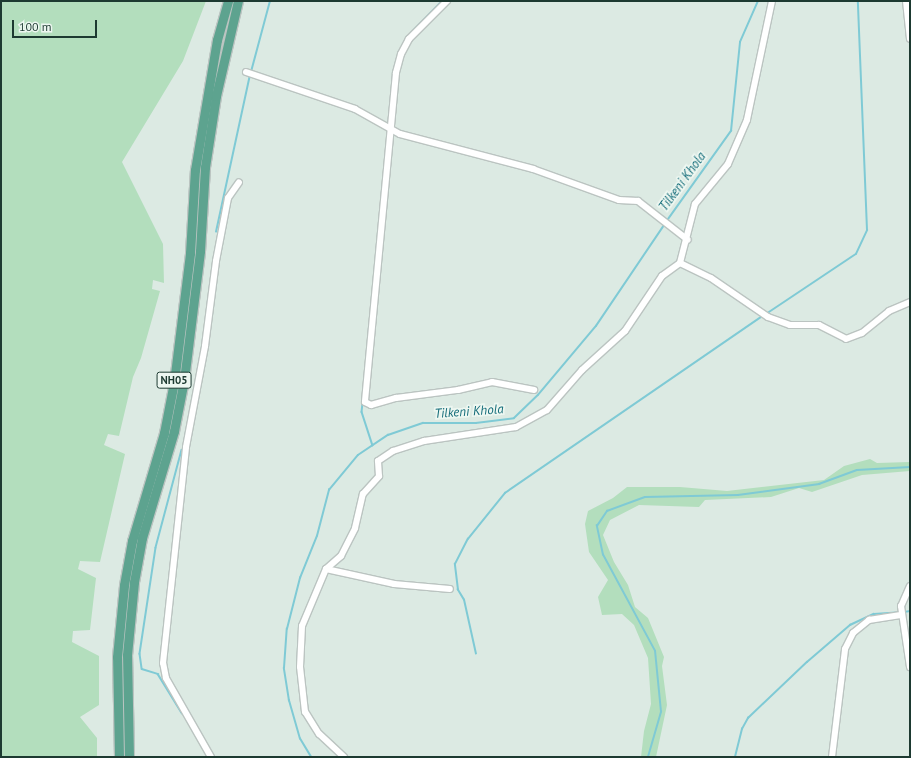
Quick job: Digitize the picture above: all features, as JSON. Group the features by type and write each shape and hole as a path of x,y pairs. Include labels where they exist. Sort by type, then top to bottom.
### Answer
{"main road":[{"name":"NH05","path":"119,757 117,657 124,585 132,541 164,433 174,382 190,253 195,170 217,40 228,1"},
{"name":"NH05","path":"129,757 127,655 134,582 142,538 174,431 184,380 200,251 205,167 226,45 238,1"}],"street":[{"path":"447,1 409,39 401,54 396,73 365,402 371,405 396,398 458,390 492,382 534,390"},
{"path":"344,757 320,734 305,712 302,693 302,626 326,569 341,556 355,528 364,494 379,476 378,461 393,451 424,441 516,427 547,410 582,370 625,331 662,276 680,263 688,240 687,233 695,204 728,164 747,120 772,1"},
{"path":"906,1 910,39"},
{"path":"249,73 355,109 391,129 486,158 534,169 618,200 638,201 688,240"},
{"path":"211,757 166,678 163,663 186,448 205,346 215,267 228,198 240,182"},
{"path":"680,263 711,278 768,317 790,326 819,325 846,339 862,332 889,311 910,302"},
{"path":"326,569 394,584 450,588"},
{"path":"910,586 901,606 910,667"},
{"path":"832,757 845,649 852,633 869,620 902,616"}],"green space":[{"path":"1,1 206,1 183,61 122,162 163,244 164,283 153,280 152,289 160,291 141,358 133,377 119,436 108,434 104,445 125,454 100,562 80,561 78,569 96,578 90,630 73,631 72,642 99,656 99,705 80,717 97,738 97,757 1,757"},
{"path":"870,459 877,463 910,462 910,471 862,475 812,492 799,488 771,497 705,500 699,507 639,505 610,520 603,535 614,562 628,585 635,607 648,618 664,657 662,666 667,705 656,757 641,757 644,731 651,704 648,658 634,625 622,614 602,615 598,597 608,580 589,552 585,524 588,511 613,498 627,487 680,487 727,491 824,480 844,466"}],"waterway":[{"path":"251,72 270,1"},
{"path":"411,33 442,1"},
{"name":"Tilkeni Khola","path":"666,222 731,131 740,42 758,1"},
{"path":"766,314 856,254 867,230 858,1"},
{"path":"395,66 406,39"},
{"path":"216,232 250,75"},
{"name":"Tilkeni Khola","path":"311,757 300,739 289,701 284,668 287,629 300,578 317,536 329,490 358,455 388,435 423,423 476,423 514,418 538,395 596,326 664,225"},
{"path":"476,654 464,600 458,590 455,564 468,539 505,493 763,316"},
{"path":"363,403 362,412 373,445"},
{"path":"182,450 156,548 140,654 142,669 158,674 182,713"},
{"path":"648,757 661,712 655,651 603,555 597,526 607,511 645,497 738,495 819,484 857,470 910,467"},
{"path":"904,612 910,611"},
{"path":"735,757 742,729 748,718 807,662 850,625 874,614 900,612"}]}
